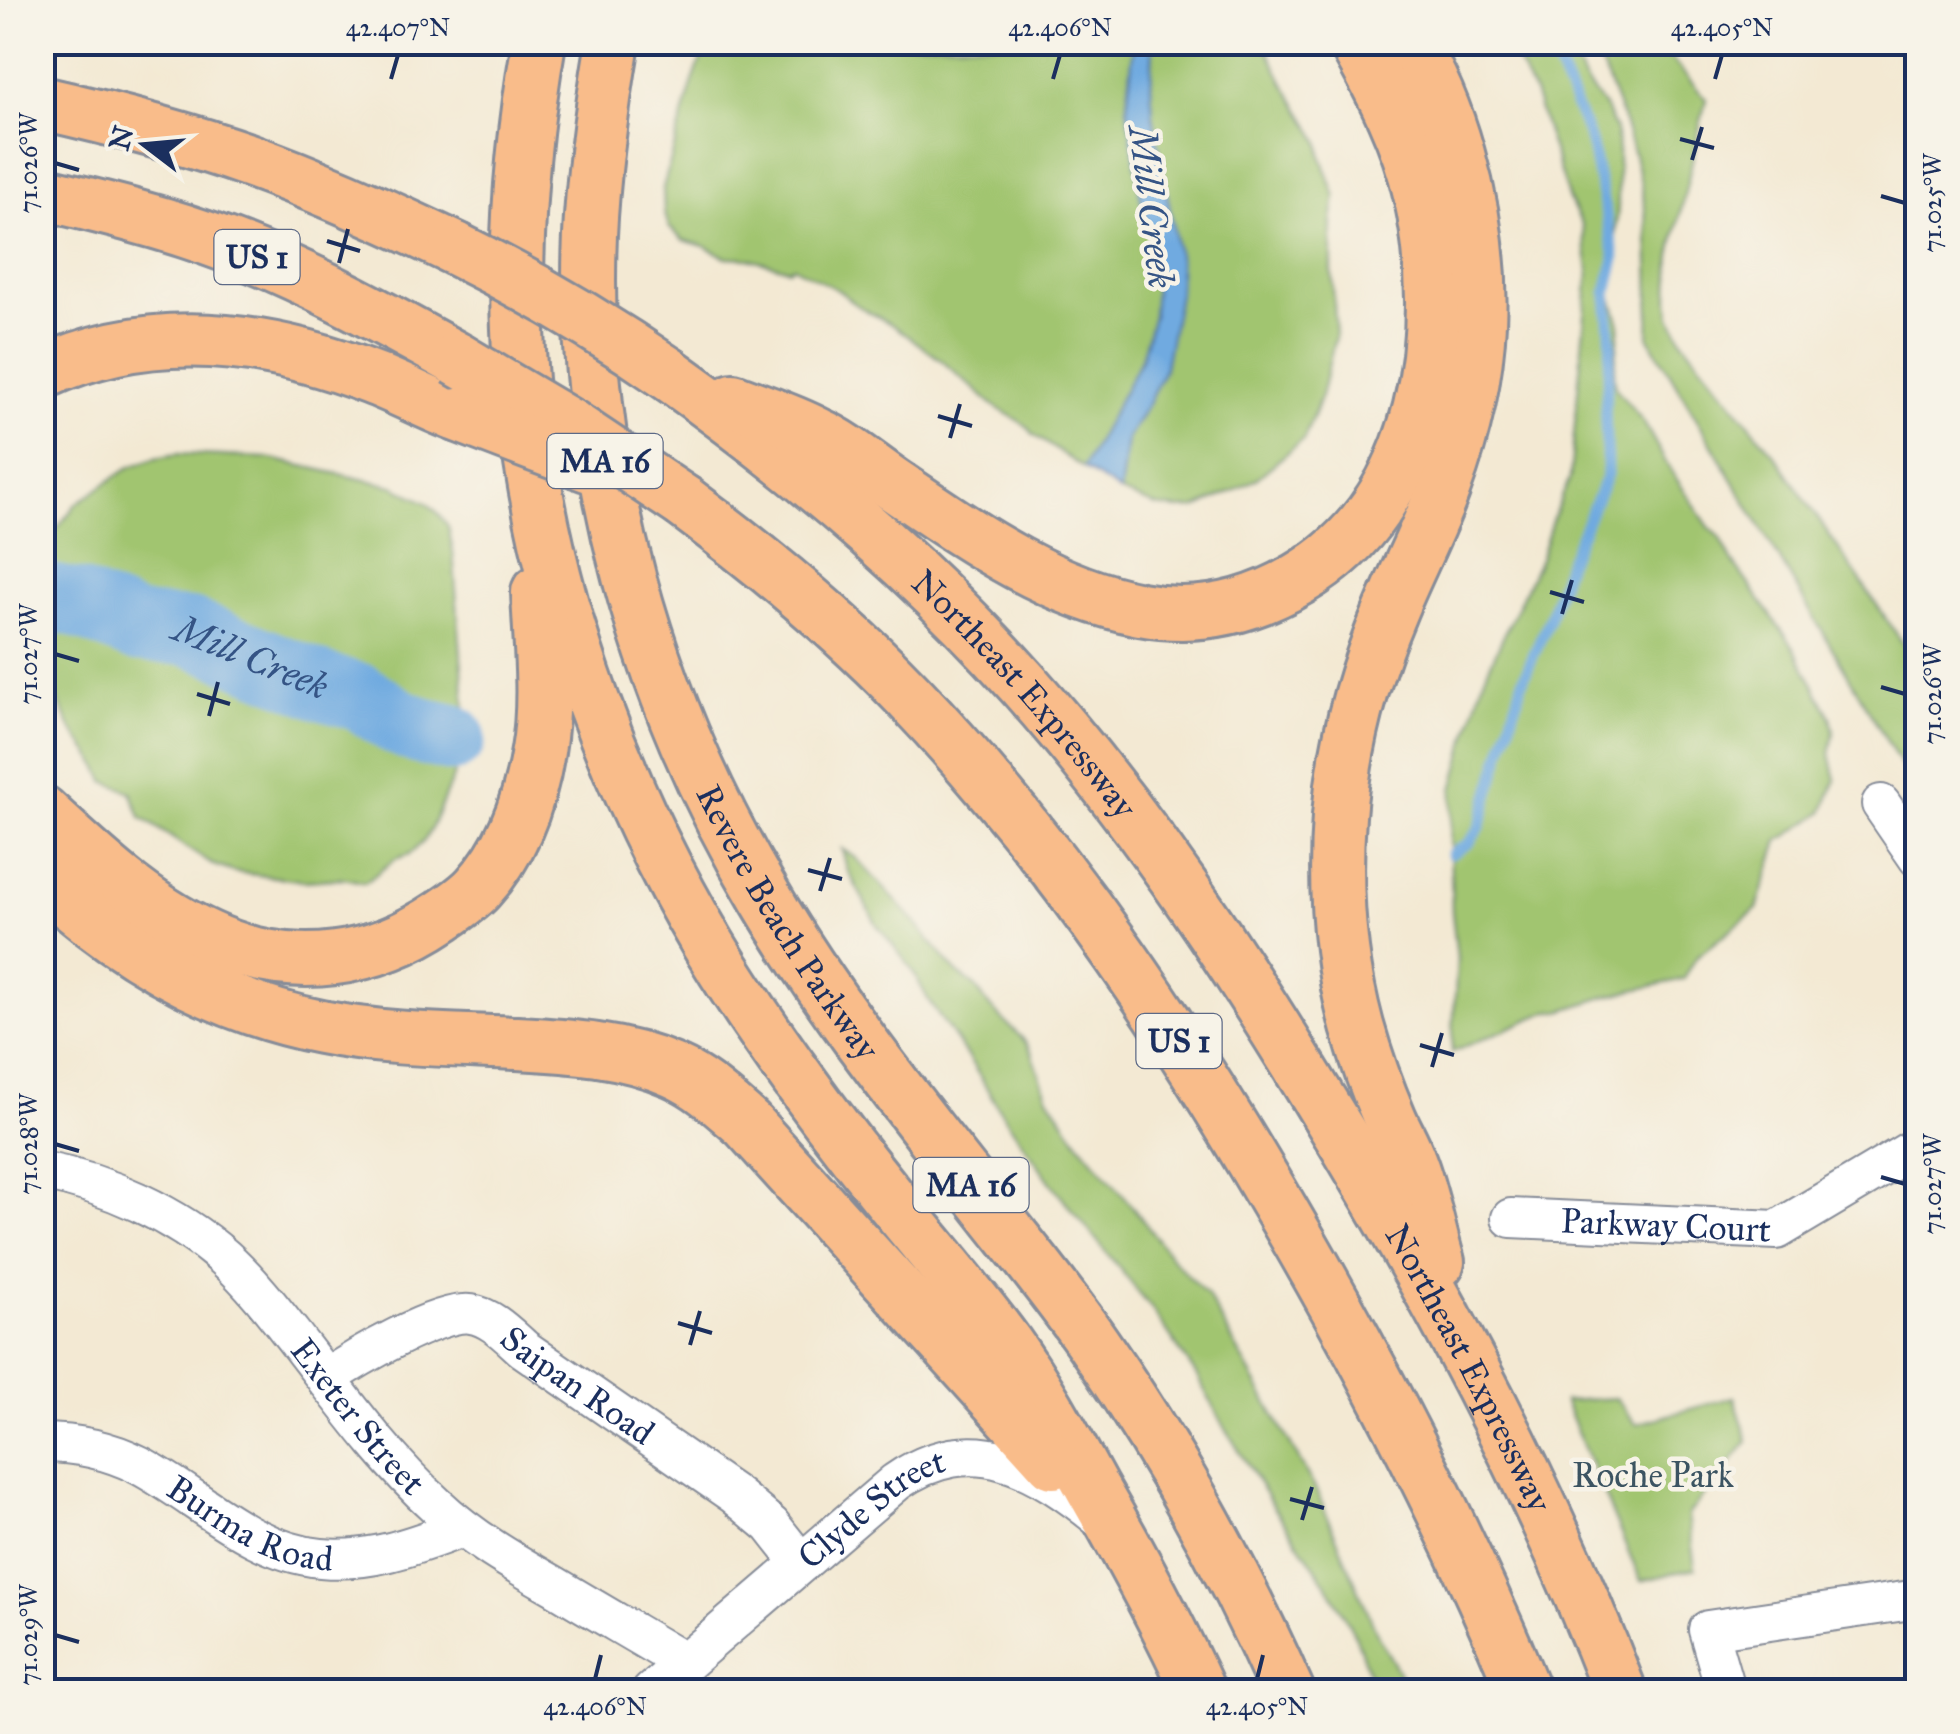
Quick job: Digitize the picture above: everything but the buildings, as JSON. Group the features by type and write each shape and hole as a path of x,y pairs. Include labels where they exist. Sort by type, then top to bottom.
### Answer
{"highway":[{"name":"Revere Beach Parkway","path":"539,42 524,141 517,274 524,411 561,596 599,720 625,784 683,900 724,970 799,1080 1007,1346 1049,1411 1117,1532 1200,1692"},
{"name":"Revere Beach Parkway","path":"613,42 594,172 590,240 593,360 603,449 631,584 660,676 700,776 732,840 802,955 894,1084 1056,1294 1137,1409 1208,1529 1288,1692"},
{"path":"590,240 611,141 641,42"},
{"path":"669,374 820,434 990,548 1090,595 1137,608 1182,614 1227,610 1286,587 1340,550 1384,496 1412,434 1430,350 1431,268 1419,190 1391,110 1354,42"},
{"path":"1410,42 1452,134 1474,222 1480,266 1477,355 1470,400 1444,489 1388,614 1356,714 1339,814 1339,920 1357,1024 1382,1100 1410,1161 1463,1355"},
{"name":"Northeast Expressway","path":"42,103 112,119 251,161 382,214 571,310 669,374 790,466 912,573 1010,670 1093,767 1186,891 1265,1008 1378,1196 1511,1446 1564,1558 1620,1692"},
{"name":"US 1","path":"42,193 160,222 228,246 322,287 458,358 572,427 684,502 796,590 904,691 1001,798 1125,960 1165,1019 1348,1327 1444,1514 1524,1692"},
{"path":"42,373 96,351 133,343 240,343 302,355 386,383 457,415 684,502"},
{"path":"42,812 111,875 156,908 219,943 254,954 325,960 361,954 394,943 454,908 477,889 511,840 524,809 538,751 542,684 534,475"},
{"path":"42,879 95,924 151,962 200,988 278,1017 385,1036 613,1051 675,1072 703,1087 747,1124 1117,1532"}],"street":[{"path":"1881,804 1918,858"},
{"name":"Parkway Court","path":"1511,1218 1777,1230 1918,1146"},
{"name":"Exeter Street","path":"42,1171 125,1196 162,1214 211,1246 265,1299 326,1379 432,1502 462,1528 509,1559 685,1663"},
{"name":"Saipan Road","path":"326,1379 371,1350 441,1320 460,1314 480,1317 735,1495 771,1525 802,1562"},
{"name":"Burma Road","path":"42,1443 84,1447 136,1463 251,1534 304,1556 334,1559 383,1554 462,1528"},
{"name":"Clyde Street","path":"652,1692 896,1482 926,1464 955,1456 987,1457 1022,1468 1065,1492 1117,1532"},
{"path":"1726,1692 1708,1630 1918,1599"}],"green space":[{"path":"707,43 1132,43 1127,106 1157,271 1153,316 1141,359 1083,468 994,406 941,360 841,292 793,266 790,269 748,258 726,257 683,240 669,227 663,188"},
{"path":"1153,43 1264,43 1320,142 1336,197 1332,273 1336,334 1321,396 1304,439 1256,479 1196,508 1156,506 1120,492 1127,439 1165,367 1179,261 1153,116"},
{"path":"1507,43 1568,43 1584,80 1607,111 1618,150 1618,207 1610,292 1620,324 1616,388 1644,423 1669,468 1793,646 1831,717 1834,732 1830,755 1836,780 1823,812 1779,841 1757,909 1697,956 1684,979 1549,1011 1452,1052 1457,959 1450,839 1453,789 1483,680 1541,556 1570,478 1589,270 1582,224 1569,200 1534,93"},
{"path":"1590,43 1658,43 1706,99 1671,255 1671,317 1683,341 1777,458 1917,664 1917,792 1649,338 1649,252 1642,187 1623,119"},
{"path":"178,454 267,458 393,486 427,503 448,526 465,705 462,745 453,777 424,841 365,883 345,878 306,881 234,872 211,864 141,817 131,792 105,781 71,728 43,669 43,547 76,504 130,467"},
{"path":"842,849 856,858 957,973 973,984 1025,1041 1047,1095 1078,1141 1173,1260 1207,1295 1316,1490 1379,1638 1410,1691 1375,1691 1356,1637 1328,1586 1275,1509 1195,1373 1151,1308 1051,1183 1001,1112 911,968 877,925 847,869"},
{"name":"Roche Park","path":"1734,1397 1748,1441 1688,1515 1695,1568 1641,1581 1564,1401 1616,1398 1636,1424"}],"water":[{"path":"1132,43 1153,43 1153,116 1179,261 1179,294 1165,367 1127,439 1120,492 1083,468 1141,359 1153,316 1156,271 1127,106"}],"waterway":[{"path":"1451,854 1469,843 1480,827 1523,680 1607,475 1605,409 1611,345 1607,292 1615,258 1591,142 1548,42"},
{"name":"Mill Creek","path":"42,596 76,603 137,628 190,632 324,687 360,697 421,731 452,738"}]}
